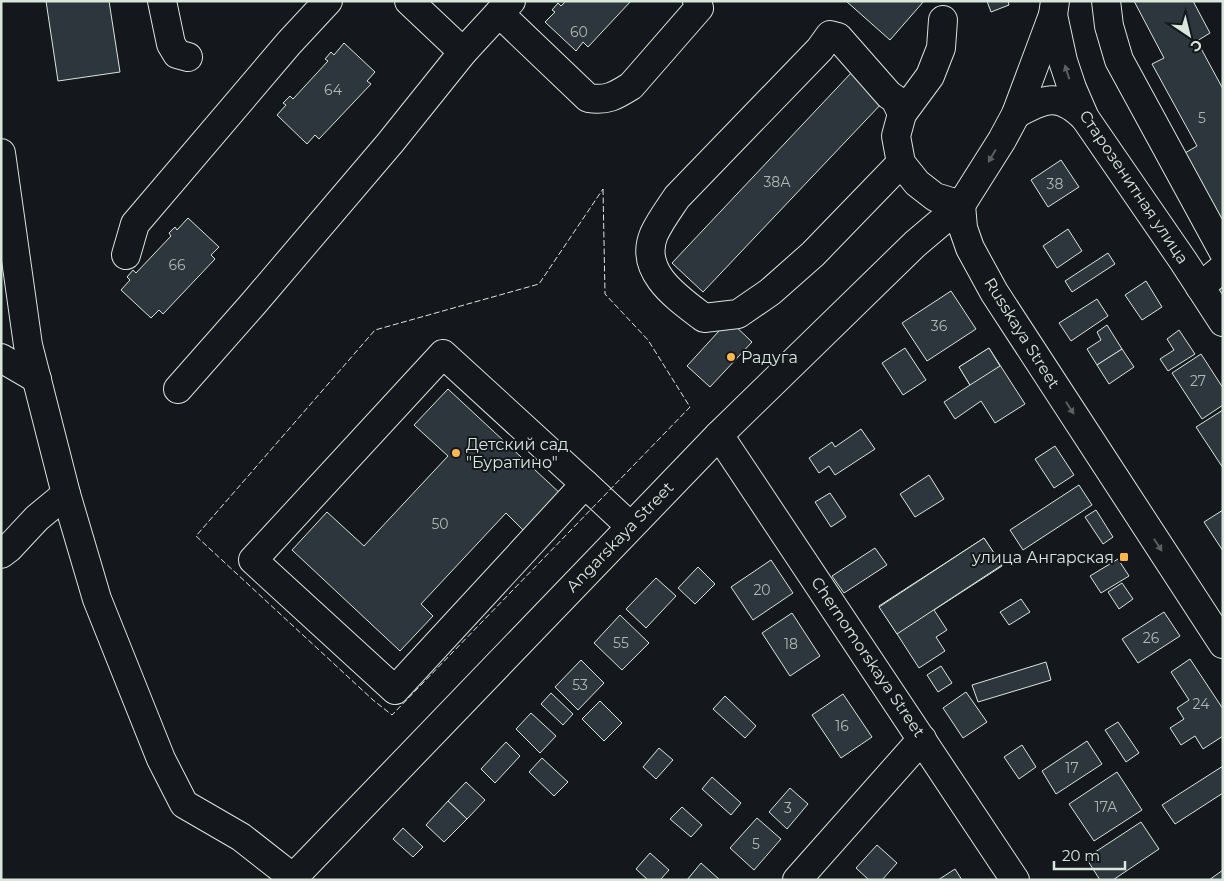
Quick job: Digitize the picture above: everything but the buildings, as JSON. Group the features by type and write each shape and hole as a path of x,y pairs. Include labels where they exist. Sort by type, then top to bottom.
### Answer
{"main road":[{"path":"162,1 171,44 177,54 188,57"},
{"path":"126,255 135,224 328,1"},
{"path":"409,1 463,52"},
{"path":"178,388 259,297 390,143 463,52 505,7 588,98 601,100 631,86 699,8 697,1"},
{"path":"1106,1 1109,26 1120,60 1223,251"},
{"path":"943,20 940,48 930,76 902,114 896,136 902,163 918,183 935,197 961,205 1016,114 1054,8"},
{"name":"Старозенитная улица","path":"1054,8 1063,61 1085,118 1223,322"},
{"path":"902,114 895,99 888,95 838,37 830,35 820,48 677,197 661,220 653,237 650,259 657,276 675,296 704,318 738,314 770,292 813,254 902,163"},
{"path":"1016,114 1035,103 1062,100 1074,107 1085,118"},
{"path":"1,153 28,346 66,494 97,599 161,759 184,804 241,837 293,879"},
{"name":"Angarskaya Street","path":"293,879 719,434 916,244 961,205"},
{"name":"Russkaya Street","path":"961,205 963,228 970,248 999,300 1223,644"},
{"path":"916,244 944,239 960,241 970,248"},
{"path":"1200,287 1223,268"},
{"path":"585,484 395,690 253,560 443,354 585,484 630,526"},
{"path":"1,358 37,379"},
{"name":"Chernomorskaya Street","path":"719,434 1015,880"},
{"path":"1,554 10,548 37,518 66,494"},
{"path":"797,880 922,739"}],"fence":[{"path":"603,189 605,294 648,340 690,407 392,715 373,700 196,536 375,330 539,284 603,189"}],"place":[{"name":"Радуга","path":"731,357"},
{"name":"Детский сад \"Буратино\"","path":"456,453"},
{"name":"улица Ангарская","path":"1124,557"}]}
